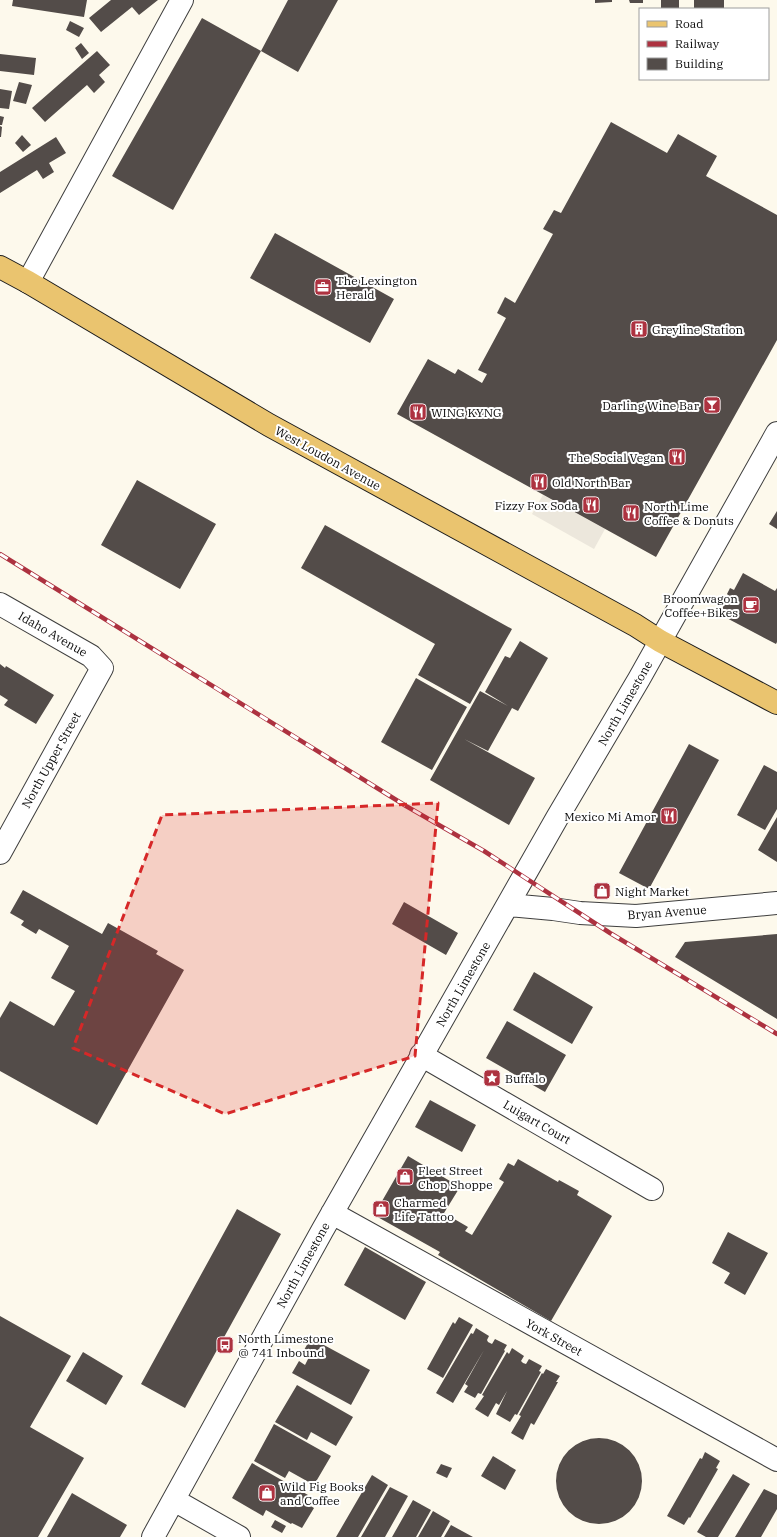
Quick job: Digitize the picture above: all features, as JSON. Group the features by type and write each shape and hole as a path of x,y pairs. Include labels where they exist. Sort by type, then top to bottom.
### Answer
{"main road":[{"name":"West Loudon Avenue","path":"0,267 28,282 268,425 635,625 660,641 777,703"}],"street":[{"path":"28,282 182,0"},
{"name":"North Limestone","path":"153,1537 421,1055 509,905 557,818 660,641 777,433"},
{"name":"Idaho Avenue","path":"0,604 91,656 102,668"},
{"name":"North Upper Street","path":"0,853 102,668"},
{"name":"Bryan Avenue","path":"509,905 580,913 636,916 777,903"},
{"name":"Luigart Court","path":"421,1055 652,1188"},
{"name":"York Street","path":"332,1213 777,1460"},
{"path":"174,1500 239,1537"}],"highlighted area":[{"path":"438,803 415,1056 225,1114 73,1048 162,815"}],"shaded area":[{"path":"543,495 605,529 594,549 532,514"}],"building":[{"path":"13,0 87,0 84,17 12,6"},
{"path":"111,0 158,0 139,15 132,7 101,32 89,18"},
{"path":"288,0 338,0 298,72 261,51"},
{"path":"595,0 612,0 612,2 595,3"},
{"path":"629,0 643,0 643,3 630,3"},
{"path":"661,0 679,0 679,8 661,8"},
{"path":"694,0 724,0 724,8 694,8"},
{"path":"202,18 261,51 173,210 112,176"},
{"path":"70,21 84,28 79,37 66,30"},
{"path":"81,43 89,53 82,59 75,48"},
{"path":"97,51 110,65 99,75 105,82 94,93 87,85 45,122 32,108"},
{"path":"0,54 36,58 34,75 0,71"},
{"path":"19,82 32,85 26,104 13,101"},
{"path":"0,89 12,91 9,109 0,108"},
{"path":"0,116 4,117 2,125 0,125"},
{"name":"Greyline Station","path":"611,122 667,153 678,134 717,156 706,176 777,215 777,340 656,557 397,414 428,359 455,374 458,369 482,383 487,374 478,370 506,318 497,313 505,297 515,303 553,234 543,229 554,210 561,213"},
{"path":"0,126 2,127 1,137 0,137"},
{"path":"22,135 31,145 23,152 15,143"},
{"path":"56,137 66,153 49,163 54,172 43,179 37,170 0,193 0,172"},
{"path":"275,233 394,299 370,343 250,278"},
{"path":"137,480 216,524 180,589 101,545"},
{"path":"777,511 777,529 769,524"},
{"path":"325,525 512,629 470,704 418,675 435,644 301,568"},
{"name":"Broomwagon Coffee+Bikes","path":"743,573 775,591 777,588 776,644 719,614 729,596 727,594 730,588 734,590"},
{"path":"520,641 548,658 518,711 512,708 488,751 464,739 535,778 509,825 430,780 480,691 508,706 485,692 505,656 510,658"},
{"path":"0,664 5,668 6,666 54,695 36,724 4,705 8,700 0,695"},
{"path":"416,678 467,707 432,770 381,742"},
{"name":"Mexico Mi Amor","path":"689,744 719,760 649,889 619,873"},
{"path":"764,765 777,772 777,809 765,830 737,815"},
{"path":"777,817 777,862 758,850"},
{"path":"23,890 102,934 108,923 158,951 156,954 184,970 97,1125 0,1071 0,1018 10,1001 54,1026 75,991 51,978 69,946 39,929 36,934 21,925 24,921 10,913"},
{"path":"404,902 458,933 446,955 392,924"},
{"path":"777,934 777,1019 675,957 685,942"},
{"path":"534,972 593,1007 572,1044 513,1010"},
{"path":"507,1021 566,1055 545,1092 486,1058"},
{"path":"430,1100 476,1125 462,1152 415,1127"},
{"path":"408,1156 460,1187 444,1213 468,1227 465,1231 472,1235 504,1182 499,1179 508,1163 514,1166 518,1159 558,1182 559,1180 579,1191 577,1195 612,1216 551,1321 438,1255 440,1252 374,1215"},
{"path":"237,1209 281,1234 185,1408 141,1384"},
{"path":"728,1232 768,1253 745,1295 724,1283 730,1273 712,1263"},
{"path":"365,1247 426,1282 405,1320 344,1285"},
{"path":"0,1316 71,1356 30,1427 84,1458 38,1537 0,1537"},
{"path":"459,1317 473,1325 443,1378 427,1369 453,1322 455,1324"},
{"path":"476,1328 489,1336 487,1340 488,1342 492,1344 495,1339 507,1345 481,1394 478,1393 475,1398 464,1392 468,1386 465,1384 484,1350 453,1403 436,1393 471,1333 473,1334"},
{"path":"311,1338 370,1370 351,1405 292,1373 299,1361 305,1365 311,1353 304,1350"},
{"path":"512,1348 524,1356 521,1361 523,1363 526,1364 529,1359 542,1366 539,1371 541,1372 517,1415 515,1414 510,1422 496,1414 507,1391 499,1405 496,1403 488,1417 475,1409 484,1396 482,1395 507,1352 509,1354"},
{"path":"83,1352 123,1376 106,1405 66,1381"},
{"path":"546,1369 560,1376 534,1425 531,1423 523,1440 511,1433 521,1416 519,1415 542,1373 543,1374"},
{"path":"297,1385 353,1417 336,1446 311,1432 307,1440 275,1422"},
{"path":"274,1424 331,1456 314,1485 289,1471 285,1478 254,1461"},
{"path":"591,1438 607,1438 616,1441 630,1450 639,1464 642,1473 642,1489 639,1498 630,1512 616,1521 607,1524 591,1524 575,1517 568,1512 563,1505 556,1489 556,1473 563,1457 568,1450 575,1445"},
{"path":"705,1452 720,1461 716,1468 718,1469 690,1518 689,1517 684,1525 667,1516 700,1458 702,1459"},
{"path":"493,1456 516,1470 505,1490 481,1476"},
{"path":"252,1463 308,1495 304,1502 314,1508 302,1528 292,1523 291,1524 266,1510 263,1516 232,1498"},
{"path":"441,1464 452,1468 447,1478 436,1473"},
{"path":"733,1474 750,1484 718,1537 706,1537 697,1532"},
{"path":"372,1475 388,1485 358,1537 336,1537"},
{"path":"390,1487 408,1496 385,1537 361,1537"},
{"path":"764,1489 777,1495 777,1509 761,1537 735,1537"},
{"path":"72,1493 127,1525 120,1537 47,1537"},
{"path":"413,1500 431,1510 416,1537 392,1537"},
{"path":"433,1511 450,1521 441,1537 418,1537"},
{"path":"275,1520 286,1526 282,1533 271,1527"},
{"path":"451,1525 473,1537 444,1537"}],"railway":[{"path":"0,554 406,806 484,851 610,933 777,1034"}],"place":[{"name":"The Lexington Herald","path":"323,287"},
{"name":"Greyline Station","path":"639,329"},
{"name":"Darling Wine Bar","path":"712,405"},
{"name":"WING KYNG","path":"418,412"},
{"name":"The Social Vegan","path":"677,457"},
{"name":"Old North Bar","path":"539,482"},
{"name":"Fizzy Fox Soda","path":"591,505"},
{"name":"North Lime Coffee & Donuts","path":"631,513"},
{"name":"Broomwagon Coffee+Bikes","path":"751,605"},
{"name":"Mexico Mi Amor","path":"669,816"},
{"name":"Night Market","path":"602,891"},
{"name":"Buffalo","path":"492,1078"},
{"name":"Fleet Street Chop Shoppe","path":"405,1177"},
{"name":"Charmed Life Tattoo","path":"381,1209"},
{"name":"North Limestone @ 741 Inbound","path":"225,1345"},
{"name":"Wild Fig Books and Coffee","path":"267,1493"}]}
